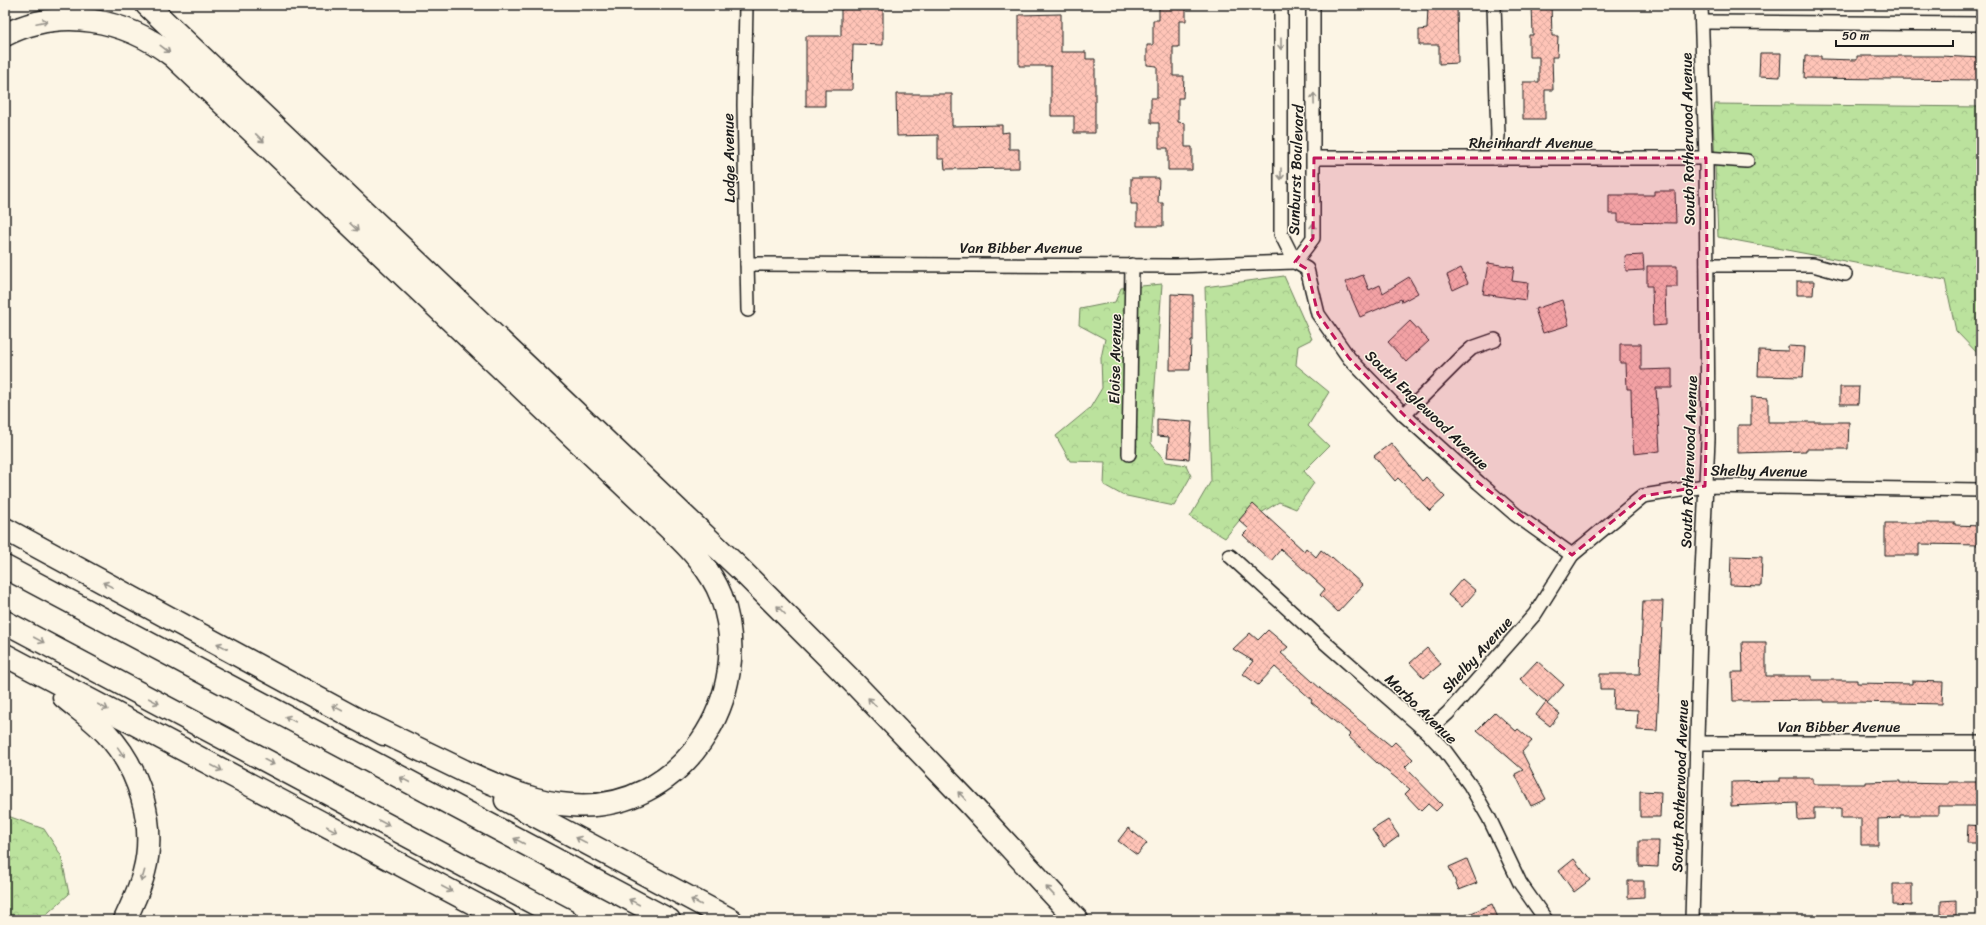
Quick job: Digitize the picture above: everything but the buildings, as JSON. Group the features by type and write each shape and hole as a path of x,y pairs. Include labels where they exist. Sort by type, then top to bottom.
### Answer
{"highway":[{"path":"147,5 740,569 856,685 971,805 1077,920"},
{"path":"5,35 42,22 58,20 86,20 116,25 132,30 147,37 169,52 670,528 703,564 721,596 730,631 731,649 730,671 717,717 698,747 675,771 663,780 635,795 621,800 583,805 571,805 541,800 487,781 371,726"},
{"path":"6,530 730,920"},
{"path":"5,567 669,920"},
{"path":"5,622 566,920"},
{"path":"12,658 102,729 116,744 134,774 147,816 148,849 145,870 138,891 125,920"},
{"path":"12,658 505,920"}],"street":[{"name":"Lodge Avenue","path":"746,5 744,105 748,310"},
{"name":"Sunburst Boulevard","path":"1281,5 1281,234 1295,262 1313,238 1314,5"},
{"path":"1494,5 1498,136 1495,158"},
{"name":"South Rotherwood Avenue","path":"1692,920 1705,486 1708,432 1706,158 1701,5"},
{"path":"1702,22 1981,24"},
{"name":"Rheinhardt Avenue","path":"1314,158 1706,158 1747,161"},
{"name":"Van Bibber Avenue","path":"747,264 1132,265 1295,262"},
{"name":"South Englewood Avenue","path":"1295,262 1307,270 1318,314 1349,358 1404,415 1516,514 1572,555"},
{"path":"1707,265 1813,264 1845,274"},
{"name":"Eloise Avenue","path":"1129,454 1132,265"},
{"path":"1404,415 1472,348 1495,340"},
{"name":"Shelby Avenue","path":"1427,732 1448,713 1535,614 1572,555 1643,496 1705,486 1981,490"},
{"name":"Marbo Avenue","path":"1230,556 1322,640 1427,732 1445,751 1470,785 1489,818 1520,883 1546,920"},
{"name":"Van Bibber Avenue","path":"1698,743 1981,743"}],"highlighted area":[{"path":"1314,158 1706,158 1708,364 1705,486 1643,496 1572,555 1479,483 1404,415 1349,358 1318,314 1307,269 1295,262 1313,238"}],"green space":[{"path":"1715,104 1981,107 1981,357 1956,331 1945,280 1718,237 1713,116"},
{"path":"1284,276 1312,339 1298,346 1296,365 1329,392 1308,426 1329,446 1304,471 1314,483 1296,509 1279,502 1261,513 1247,511 1225,538 1190,517 1211,481 1205,287"},
{"path":"1162,284 1151,443 1166,462 1186,465 1191,476 1174,506 1122,495 1104,485 1105,462 1070,461 1056,436 1090,408 1102,388 1101,358 1105,339 1079,325 1080,309 1115,302 1121,288"},
{"path":"5,815 44,829 61,855 69,894 40,920 5,920"}]}
